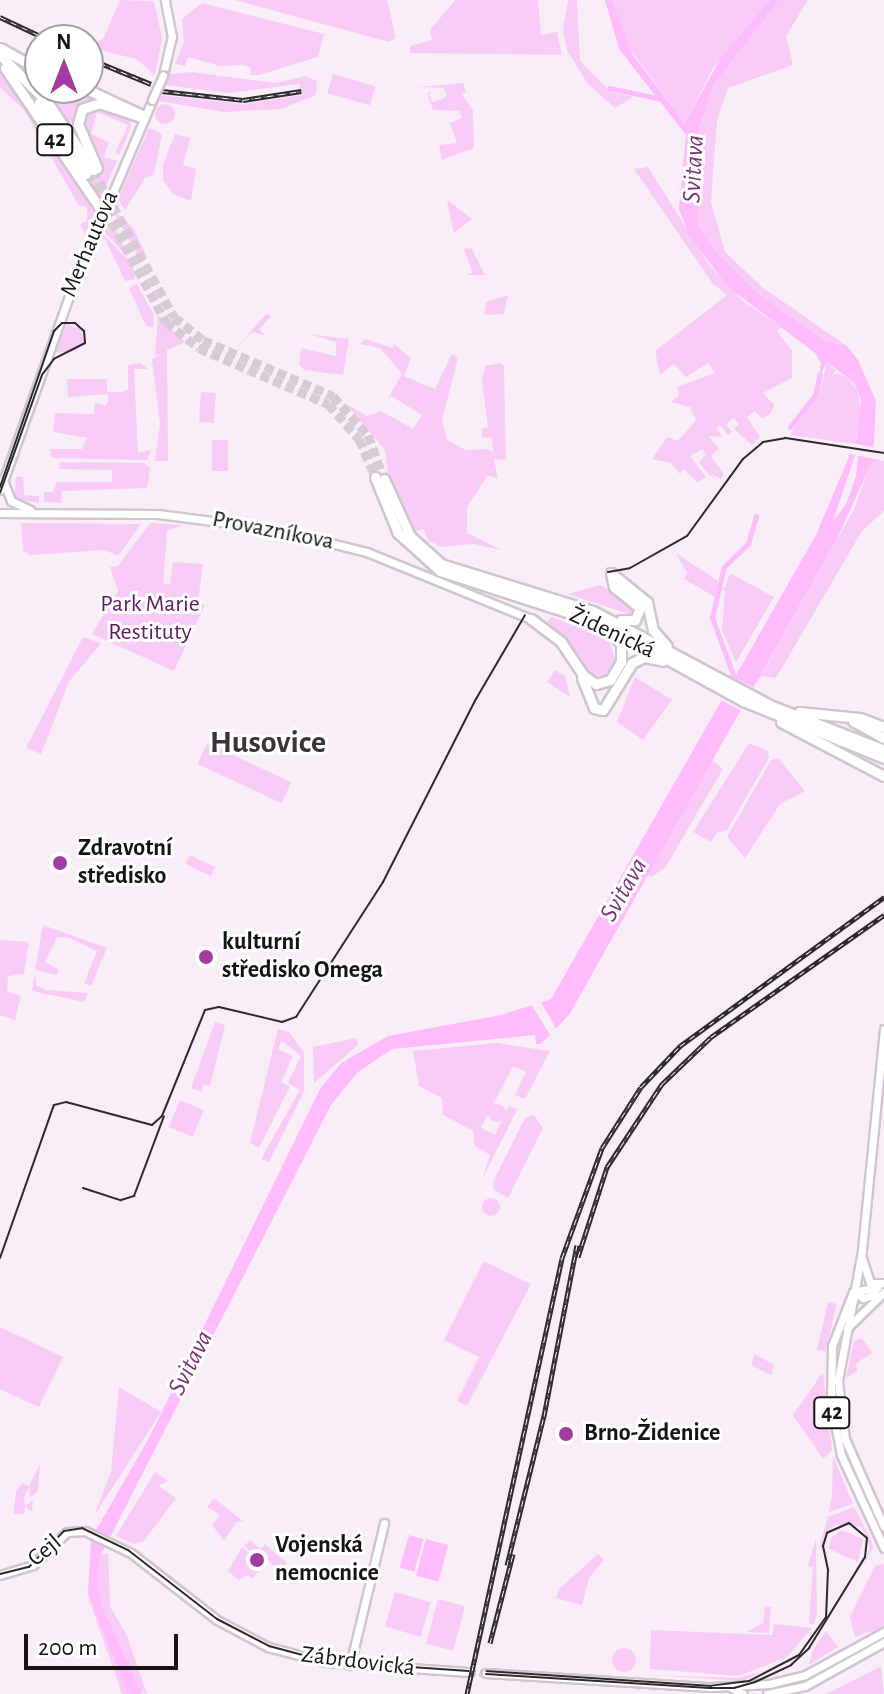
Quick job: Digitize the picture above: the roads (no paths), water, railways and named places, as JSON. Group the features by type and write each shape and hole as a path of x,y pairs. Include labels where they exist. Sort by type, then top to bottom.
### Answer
{"highway":[{"path":"0,48 24,61"},
{"name":"42","path":"0,55 48,103 92,171"},
{"name":"42","path":"2,66 54,122 92,171"},
{"name":"42","path":"2,66 103,213"},
{"name":"42","path":"104,96 135,109 144,118"},
{"name":"42","path":"92,171 78,124 82,109 99,103 144,118"},
{"name":"Židenická","path":"379,478 404,528 424,552 452,569 591,615 770,709 884,750"},
{"path":"591,615 627,622 638,616 639,605 614,587 611,573 645,600 655,634 684,664"},
{"path":"531,619 561,642 587,679 599,684 610,680 621,662 619,640 591,615"},
{"name":"Židenická","path":"591,615 663,656 684,664"},
{"path":"578,667 592,706 600,710 609,705 638,659 653,657 684,664"},
{"path":"770,709 884,727"},
{"path":"770,709 884,774"},
{"path":"834,717 884,738"},
{"name":"Židenická","path":"859,743 884,758"}],"street":[{"name":"Merhautova","path":"0,490 103,213 163,75 172,37 165,0"},
{"path":"3,480 14,504 36,512"},
{"name":"Provazníkova","path":"0,513 158,514 274,529 367,552 531,619"},
{"name":"42","path":"884,1029 862,1251 839,1363 841,1420 850,1453 884,1527"},
{"path":"862,1251 870,1283 884,1287"},
{"path":"853,1292 869,1298 884,1287"},
{"path":"846,1330 884,1287"},
{"name":"42","path":"853,1292 832,1346 831,1403 841,1455 884,1548"},
{"path":"350,1665 384,1523"},
{"name":"Cejl","path":"0,1575 33,1565 67,1532 90,1533"},
{"name":"Zábrdovická","path":"90,1533 113,1543 246,1637 294,1656 350,1665 469,1672"},
{"path":"486,1673 730,1687 799,1678 884,1632"},
{"path":"767,1694 805,1686 884,1642"},
{"path":"730,1687 743,1694"}],"water":[{"name":"Svitava","path":"605,0 612,0 632,54 685,123 720,59 770,0 779,0 714,85 699,129 698,226 714,250 760,295 825,341 847,346 858,360 876,401 873,460 836,541 569,1015 541,1044 536,1044 535,1035 392,1049 358,1072 331,1105 101,1555 97,1583 102,1606 142,1694 127,1694 88,1593 91,1539 150,1436 320,1089 341,1063 388,1036 501,1015 551,999 816,535 857,438 861,400 854,383 827,362 819,378 821,363 815,353 728,287 689,235 679,209 686,135 619,49","holes":["859,444 856,477 846,504 833,521"]},
{"path":"409,1535 423,1539 414,1572 400,1568"},
{"path":"426,1539 448,1545 438,1582 416,1576"}],"waterway":[{"path":"609,88 662,99"},
{"path":"790,427 815,395 820,374"},
{"path":"735,680 712,617 724,567 748,544 756,516"}],"tunnel":[{"path":"93,170 174,317 203,340 333,396 368,435 384,479"},
{"path":"86,174 166,322 199,348 328,404 359,439 375,477"},
{"path":"469,1672 486,1673"}],"tram line":[{"path":"0,487 54,331 62,323 75,323 84,331 85,343 54,359 42,375 0,493"},
{"path":"608,572 630,568 687,536 743,459 763,442 785,438 884,453"},
{"path":"0,1258 54,1105 66,1102 152,1125 162,1116 205,1010 219,1007 282,1022 296,1017 383,882 476,699 525,615"},
{"path":"83,1188 121,1200 134,1196 164,1116"},
{"path":"486,1671 711,1686 749,1681 799,1655 826,1617 828,1570 823,1546 827,1533 849,1523 867,1538 865,1557 809,1648 791,1665 755,1682 734,1688 710,1688 486,1674"},
{"path":"0,1574 29,1567 64,1531 82,1528 128,1550 217,1619 269,1646 325,1661 469,1671"}],"railway":[{"path":"0,17 24,28"},
{"path":"104,65 151,84"},
{"path":"162,91 243,100 301,91"},
{"path":"467,1694 562,1258 602,1148 641,1087 680,1046 884,897"},
{"path":"578,1257 607,1167 662,1084 711,1037 884,915"},
{"path":"507,1565 544,1416 577,1245"},
{"path":"490,1643 513,1554"}],"place":[{"name":"Zdravotní středisko","path":"60,863"},
{"name":"kulturní středisko Omega","path":"206,957"},
{"name":"Brno-Židenice","path":"566,1434"},
{"name":"Vojenská nemocnice","path":"257,1560"}],"district":[{"name":"Husovice","path":"268,742"}],"park label":[{"name":"Park Marie Restituty","path":"150,619"}]}
